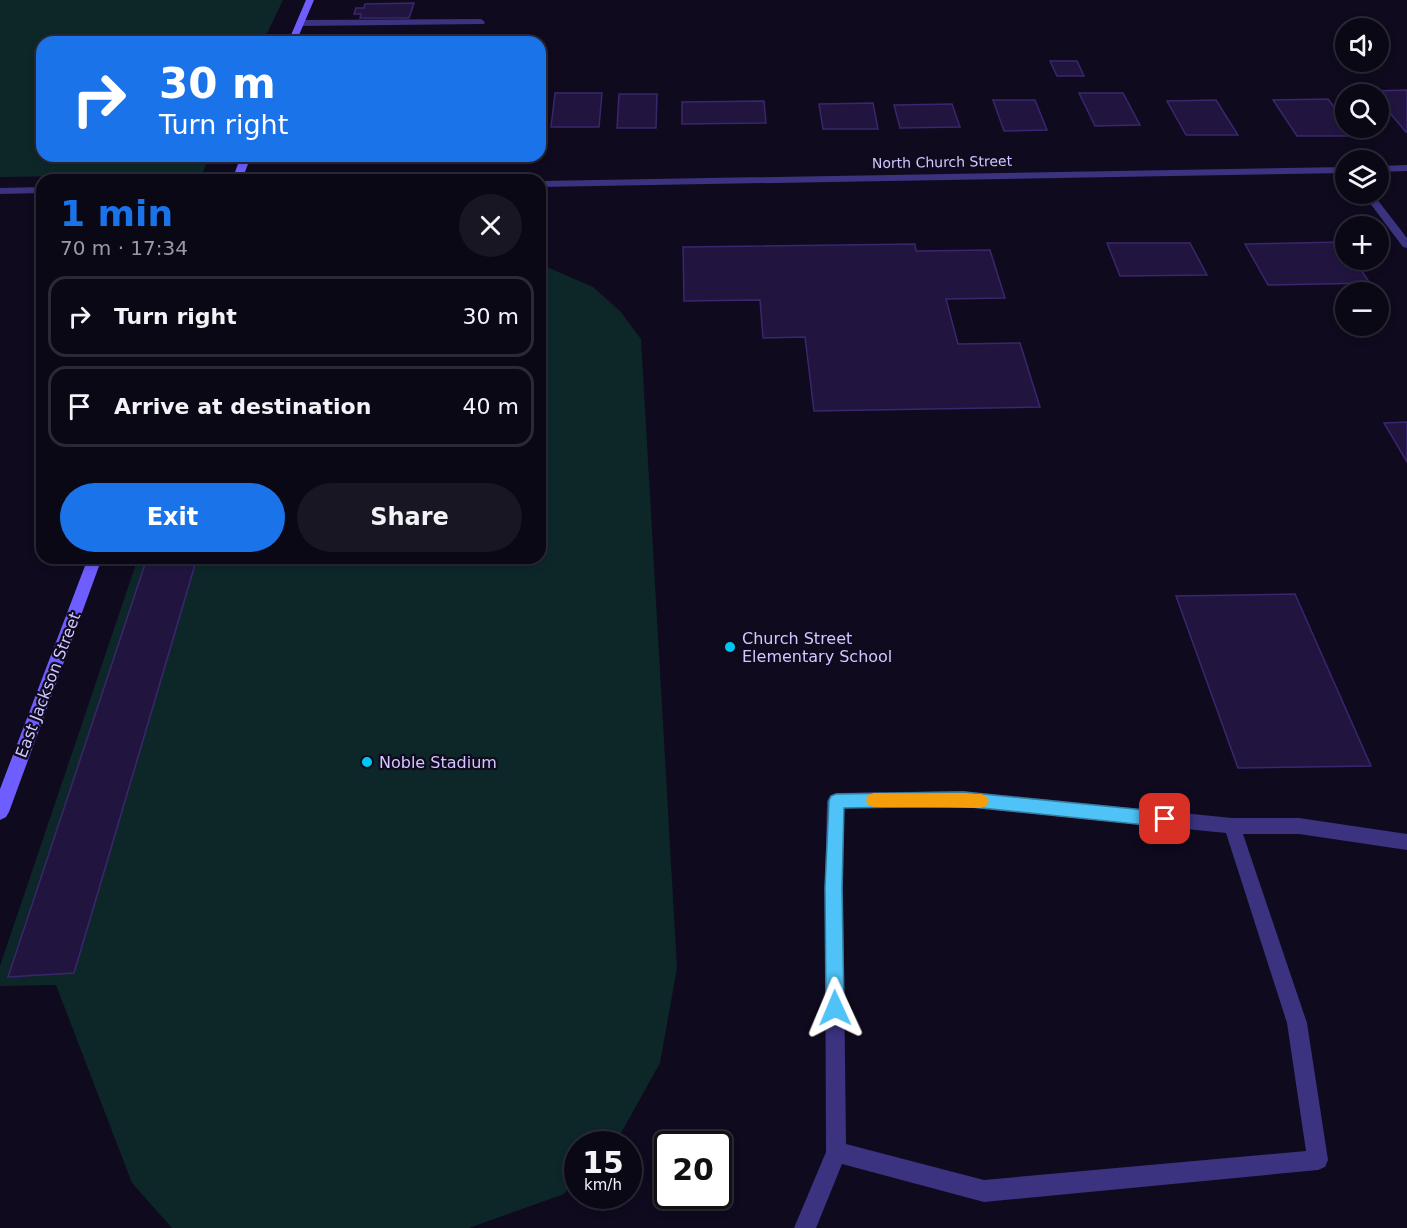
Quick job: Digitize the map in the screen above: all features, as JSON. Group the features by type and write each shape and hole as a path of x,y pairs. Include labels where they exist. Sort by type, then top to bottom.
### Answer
{"street":[{"path":"295,36 310,0"},
{"path":"300,23 481,22"},
{"path":"1389,169 1407,168"},
{"name":"North Church Street","path":"546,184 1335,170"},
{"path":"0,191 36,190"},
{"path":"1376,204 1407,245"},
{"name":"East Jackson Street","path":"0,812 93,564"},
{"path":"805,1228 836,1152 834,888 836,801 963,799 1232,826 1299,826 1407,842"},
{"path":"836,1152 984,1191 1318,1160 1297,1023 1232,826"}],"green space":[{"path":"0,0 283,0 266,36 36,36 36,162 207,162 202,174 36,174 36,176 0,177"},
{"name":"Noble Stadium","path":"546,267 593,287 620,311 641,339 677,968 660,1063 622,1131 564,1131 564,1194 469,1228 172,1228 132,1183 56,985 0,986 0,966 136,564 546,564"}],"building":[{"path":"414,3 409,18 360,18 361,14 354,14 356,8 364,8 365,4"},
{"path":"1050,61 1077,61 1084,76 1057,76"},
{"path":"1407,90 1407,132 1389,112 1389,91"},
{"path":"555,93 602,93 599,127 551,127"},
{"path":"1079,93 1123,93 1140,125 1095,126"},
{"path":"619,94 657,94 656,128 617,128"},
{"path":"1328,99 1335,108 1335,136 1297,136 1273,100"},
{"path":"993,100 1035,100 1047,130 1004,131"},
{"path":"1216,100 1238,135 1186,135 1167,101"},
{"path":"764,101 766,123 682,124 682,102"},
{"path":"873,103 878,129 823,129 819,104"},
{"path":"952,104 960,127 900,128 894,105"},
{"path":"1335,242 1335,270 1361,270 1369,282 1268,285 1245,244"},
{"path":"1107,243 1190,243 1207,275 1120,276"},
{"path":"915,244 916,251 990,250 1005,298 946,299 958,344 1020,343 1040,407 814,411 805,337 763,338 760,300 684,301 683,247"},
{"path":"1407,422 1407,462 1384,423"},
{"path":"145,564 195,564 74,973 8,977"},
{"path":"1295,594 1371,766 1238,768 1176,596"}],"slow traffic":[{"path":"874,800 963,799 981,801"}],"place":[{"name":"Church Street Elementary School","path":"730,647"},
{"name":"Noble Stadium","path":"367,762"}],"route":[{"path":"835,1008 836,801 963,799 1165,819"}]}
